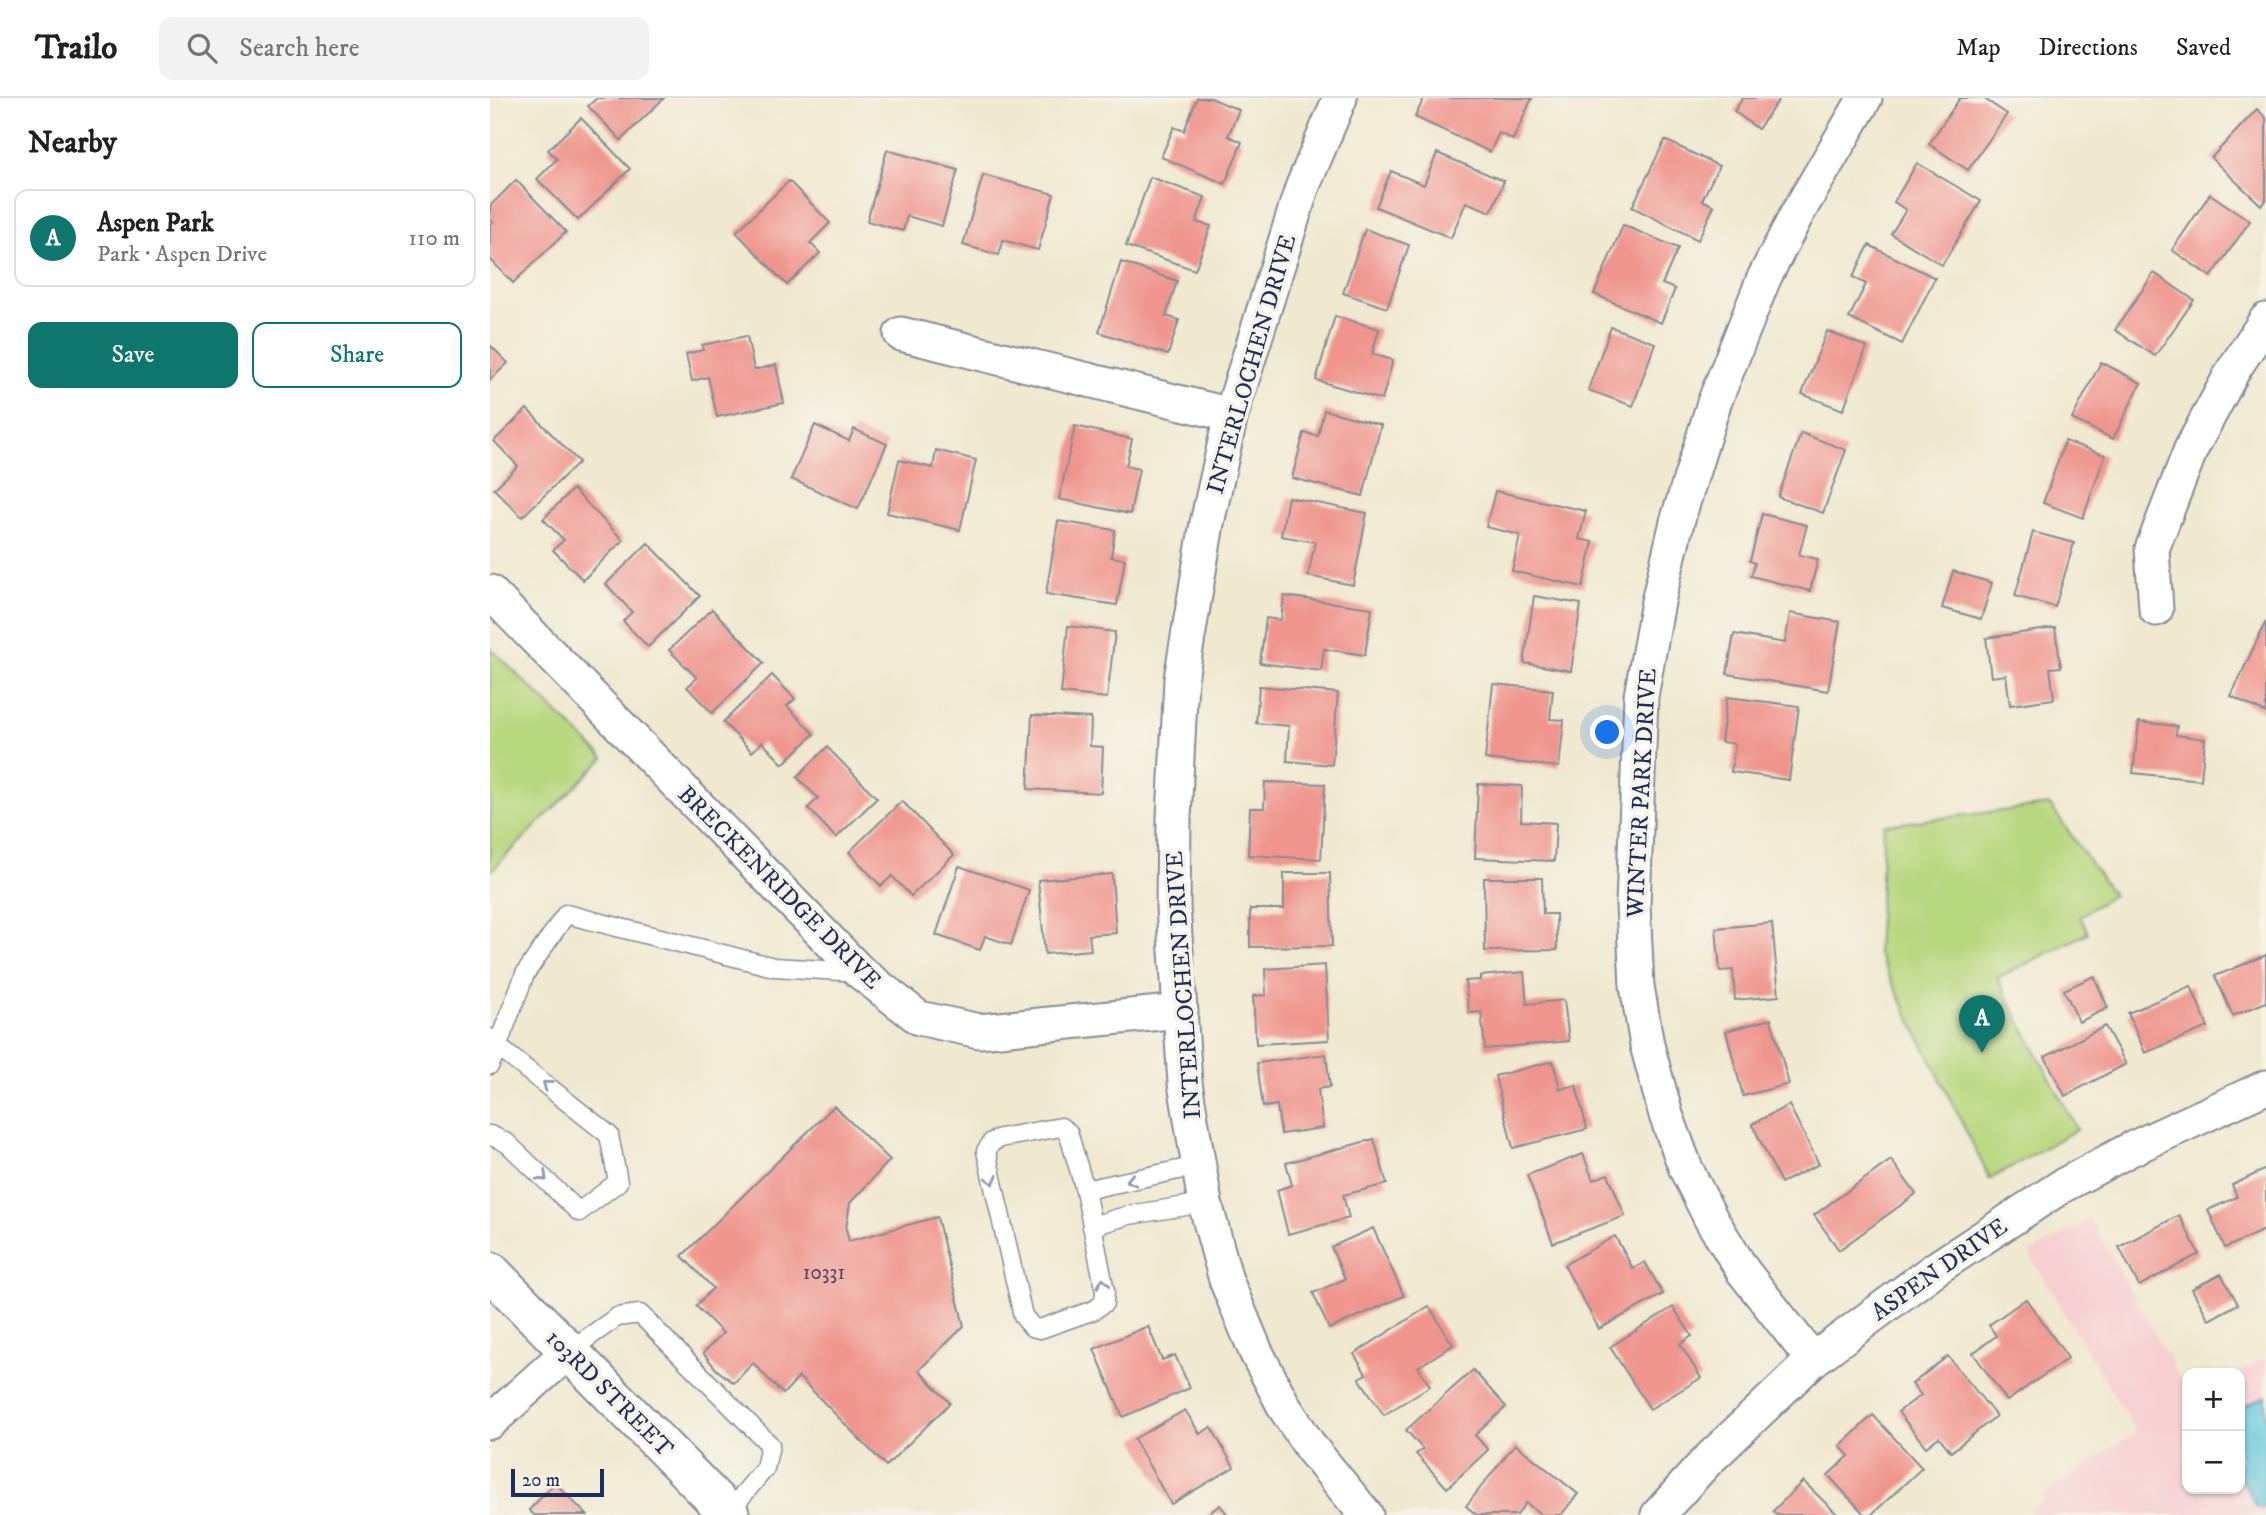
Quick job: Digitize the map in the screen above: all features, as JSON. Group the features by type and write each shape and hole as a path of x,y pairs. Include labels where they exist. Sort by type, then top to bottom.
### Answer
{"street":[{"name":"INTERLOCHEN DRIVE","path":"1340,98 1302,188 1231,415 1206,523 1181,679 1174,818 1173,907 1185,1083 1197,1166 1226,1280 1256,1352 1285,1408 1311,1448 1366,1515"},
{"name":"WINTER PARK DRIVE","path":"1813,1360 1743,1271 1710,1219 1686,1169 1666,1115 1647,1045 1637,986 1633,905 1641,696 1658,602 1677,523 1723,379 1764,278 1865,98"},
{"path":"2156,609 2152,549 2191,449 2234,369 2266,320"},
{"path":"901,334 1231,415"},
{"name":"BRECKENRIDGE DRIVE","path":"490,592 860,972 919,1018 979,1031 1181,1011"},
{"name":"ASPEN DRIVE","path":"1658,1515 1705,1463 1813,1360 1935,1269 2062,1186 2129,1150 2266,1087"},
{"name":"103RD STREET","path":"490,1271 729,1514"},
{"path":"490,1422 569,1351"}],"lane":[{"path":"490,1065 494,1042 525,974 566,914 774,967 860,972"},
{"path":"490,1135 507,1143 579,1212 618,1182 609,1135 494,1042"},
{"path":"1061,1127 1068,1132 1084,1190 1105,1291 1104,1303 1094,1310 1040,1329 1032,1327 1023,1316 986,1151 992,1142 1000,1138 1061,1127"},
{"path":"1084,1190 1197,1166"},
{"path":"1092,1226 1129,1214 1205,1203"},
{"path":"569,1351 617,1317 640,1314 770,1445 765,1468 729,1514"}],"shaded area":[{"path":"2090,1219 2182,1382 2182,1494 2245,1494 2245,1369 2266,1358 2266,1515 2028,1515 2052,1488 2136,1432 2029,1254"}],"green space":[{"path":"490,648 604,758 490,872"},
{"path":"2050,805 2113,895 2080,916 2088,933 1997,978 2077,1129 1990,1179 1877,952 1884,825"}],"water":[{"path":"2266,1396 2266,1508 2257,1507 2245,1486 2245,1406"}],"building":[{"path":"597,98 664,98 621,140 588,106"},
{"path":"1197,98 1211,98 1239,110 1228,136 1242,142 1225,184 1161,157 1174,127 1184,131"},
{"path":"1424,98 1532,98 1513,140 1499,133 1490,152 1415,117"},
{"path":"1743,98 1780,98 1758,129 1734,111"},
{"path":"1960,98 1983,98 2007,114 1968,170 1929,144"},
{"path":"2257,109 2266,118 2266,200 2261,205 2211,158"},
{"path":"581,118 630,169 578,220 537,179 557,159 548,150"},
{"path":"1665,140 1719,166 1702,200 1714,206 1698,240 1632,207"},
{"path":"887,150 958,170 942,226 907,216 903,231 867,221"},
{"path":"1437,153 1504,181 1491,212 1466,202 1451,238 1376,207 1391,171 1424,185"},
{"path":"1917,163 1981,201 1942,265 1891,234 1906,210 1894,202"},
{"path":"983,175 1054,194 1038,250 1003,240 999,255 963,245"},
{"path":"1150,177 1205,197 1196,222 1211,226 1195,270 1126,246"},
{"path":"516,180 566,232 513,283 490,259 490,225 493,222 490,219 490,206"},
{"path":"789,181 830,223 810,243 820,253 787,285 736,232"},
{"path":"2210,194 2250,221 2211,277 2172,250"},
{"path":"1623,225 1678,248 1662,284 1675,289 1661,323 1594,294"},
{"path":"1365,229 1409,245 1387,308 1343,293"},
{"path":"1869,245 1935,278 1902,344 1849,318 1866,284 1853,277"},
{"path":"1121,262 1177,281 1166,316 1179,320 1168,355 1099,332"},
{"path":"2154,273 2194,300 2155,356 2115,330"},
{"path":"1335,316 1379,329 1372,354 1393,360 1382,400 1316,380"},
{"path":"1611,327 1655,343 1633,406 1588,390"},
{"path":"1827,331 1867,347 1843,410 1802,394"},
{"path":"747,336 754,370 776,365 784,403 717,417 708,377 692,381 686,354 703,350 702,345"},
{"path":"490,345 508,363 490,380"},
{"path":"2101,362 2141,383 2113,439 2072,419"},
{"path":"527,409 579,462 522,517 494,489 518,466 494,441"},
{"path":"1324,410 1381,425 1363,496 1292,478 1304,433 1318,436"},
{"path":"815,425 849,441 854,429 887,444 858,509 791,479"},
{"path":"1075,426 1132,439 1126,466 1139,469 1130,514 1059,499"},
{"path":"1801,433 1846,450 1823,513 1778,497"},
{"path":"2065,441 2105,455 2083,518 2043,503"},
{"path":"936,450 976,460 960,530 887,513 899,460 933,468"},
{"path":"573,489 623,540 583,580 553,550 564,540 543,519"},
{"path":"1495,491 1586,511 1579,539 1593,542 1583,587 1512,571 1520,535 1486,527"},
{"path":"1288,497 1367,513 1353,585 1308,576 1315,542 1281,536"},
{"path":"1762,514 1807,525 1799,555 1818,559 1810,591 1751,576 1755,563 1750,561"},
{"path":"1058,521 1115,530 1111,557 1125,559 1117,605 1046,594"},
{"path":"2033,532 2074,543 2055,607 2015,596"},
{"path":"648,543 700,596 648,647 623,621 632,612 606,584"},
{"path":"1953,571 1992,583 1981,619 1942,608"},
{"path":"1284,596 1372,608 1365,655 1324,649 1321,671 1260,663 1266,618 1281,620"},
{"path":"1534,596 1581,604 1571,671 1524,663"},
{"path":"712,609 764,663 712,713 687,687 697,678 669,650"},
{"path":"1790,613 1840,622 1828,691 1727,674 1734,634 1785,643"},
{"path":"2266,621 2266,713 2231,696"},
{"path":"1068,626 1115,632 1107,698 1061,693"},
{"path":"2055,628 2061,667 2050,668 2054,699 2010,705 2006,675 1991,677 1986,638"},
{"path":"772,675 795,699 787,706 814,734 783,764 762,742 752,752 723,722"},
{"path":"1493,684 1553,690 1550,719 1564,720 1559,767 1485,759"},
{"path":"1259,686 1338,693 1332,765 1287,761 1289,726 1256,723"},
{"path":"1727,697 1799,706 1789,780 1731,772 1735,744 1721,742"},
{"path":"1032,715 1091,718 1090,746 1103,747 1101,793 1028,789"},
{"path":"2139,722 2177,726 2176,735 2205,739 2201,780 2133,773"},
{"path":"827,747 877,798 836,838 808,808 818,798 797,777"},
{"path":"1265,782 1325,784 1321,859 1248,855 1250,808 1264,808"},
{"path":"1478,784 1522,786 1521,821 1556,823 1554,861 1475,858"},
{"path":"902,801 954,855 911,896 892,876 881,886 849,852"},
{"path":"959,866 1029,890 1011,945 985,936 980,950 936,935"},
{"path":"1284,873 1330,873 1332,946 1250,947 1250,909 1284,909"},
{"path":"1112,874 1116,933 1089,935 1091,950 1045,954 1038,880"},
{"path":"1484,878 1542,878 1543,914 1556,914 1557,950 1485,951"},
{"path":"1772,923 1779,996 1735,1000 1733,970 1720,971 1716,928"},
{"path":"2266,955 2266,1002 2233,1016 2215,976"},
{"path":"1325,965 1329,1040 1256,1044 1253,996 1266,995 1265,969"},
{"path":"1524,972 1527,1004 1564,1000 1569,1041 1485,1049 1481,1012 1469,1013 1465,981 1480,980 1480,976"},
{"path":"2094,976 2108,1008 2079,1022 2064,990"},
{"path":"2191,986 2208,1027 2145,1053 2128,1013"},
{"path":"1771,1019 1789,1084 1743,1096 1726,1031"},
{"path":"2105,1026 2126,1064 2065,1096 2045,1057"},
{"path":"1326,1054 1330,1087 1318,1089 1323,1128 1281,1134 1277,1105 1263,1107 1257,1063"},
{"path":"1553,1061 1560,1089 1576,1085 1587,1129 1513,1148 1495,1076"},
{"path":"1789,1105 1819,1164 1781,1183 1752,1124"},
{"path":"834,1106 890,1160 850,1203 846,1229 849,1241 937,1217 964,1326 919,1370 950,1403 886,1466 799,1377 783,1394 753,1363 734,1383 717,1370 703,1353 723,1333 696,1306 713,1288 682,1256"},
{"path":"1374,1139 1387,1184 1343,1195 1349,1218 1288,1234 1277,1190 1292,1185 1286,1163"},
{"path":"1583,1154 1593,1180 1608,1174 1625,1216 1553,1243 1527,1175"},
{"path":"1891,1160 1916,1194 1839,1250 1814,1215"},
{"path":"2266,1169 2266,1229 2225,1248 2208,1210 2237,1197 2232,1185"},
{"path":"2179,1215 2199,1254 2139,1286 2119,1247"},
{"path":"1373,1228 1404,1296 1329,1329 1313,1293 1345,1279 1331,1247"},
{"path":"1615,1236 1633,1269 1645,1262 1663,1294 1599,1329 1564,1265"},
{"path":"2221,1274 2238,1304 2209,1320 2192,1289"},
{"path":"2026,1299 2068,1358 2007,1401 1973,1353 1996,1336 1989,1325"},
{"path":"1429,1306 1453,1345 1418,1367 1430,1386 1384,1415 1359,1378 1366,1374 1354,1354"},
{"path":"1673,1307 1692,1336 1680,1344 1701,1378 1650,1409 1610,1347"},
{"path":"1148,1326 1162,1360 1175,1355 1190,1388 1123,1417 1094,1349"},
{"path":"1948,1356 1996,1416 1951,1452 1939,1437 1926,1447 1898,1412 1921,1395 1912,1384"},
{"path":"1473,1370 1506,1407 1475,1435 1488,1450 1447,1488 1416,1454 1423,1449 1406,1430"},
{"path":"1185,1410 1200,1434 1211,1427 1234,1467 1171,1504 1134,1439"},
{"path":"1873,1415 1922,1468 1871,1515 1865,1515 1828,1475 1849,1456 1840,1446"},
{"path":"1515,1444 1578,1494 1561,1515 1542,1515 1526,1503 1517,1515 1477,1515 1466,1506"},
{"path":"1803,1481 1838,1515 1777,1515 1773,1511"},
{"path":"555,1483 587,1515 534,1515 529,1510"},
{"path":"1220,1505 1228,1515 1206,1515"}],"place":[{"name":"Aspen Park","path":"1982,1053"}]}
